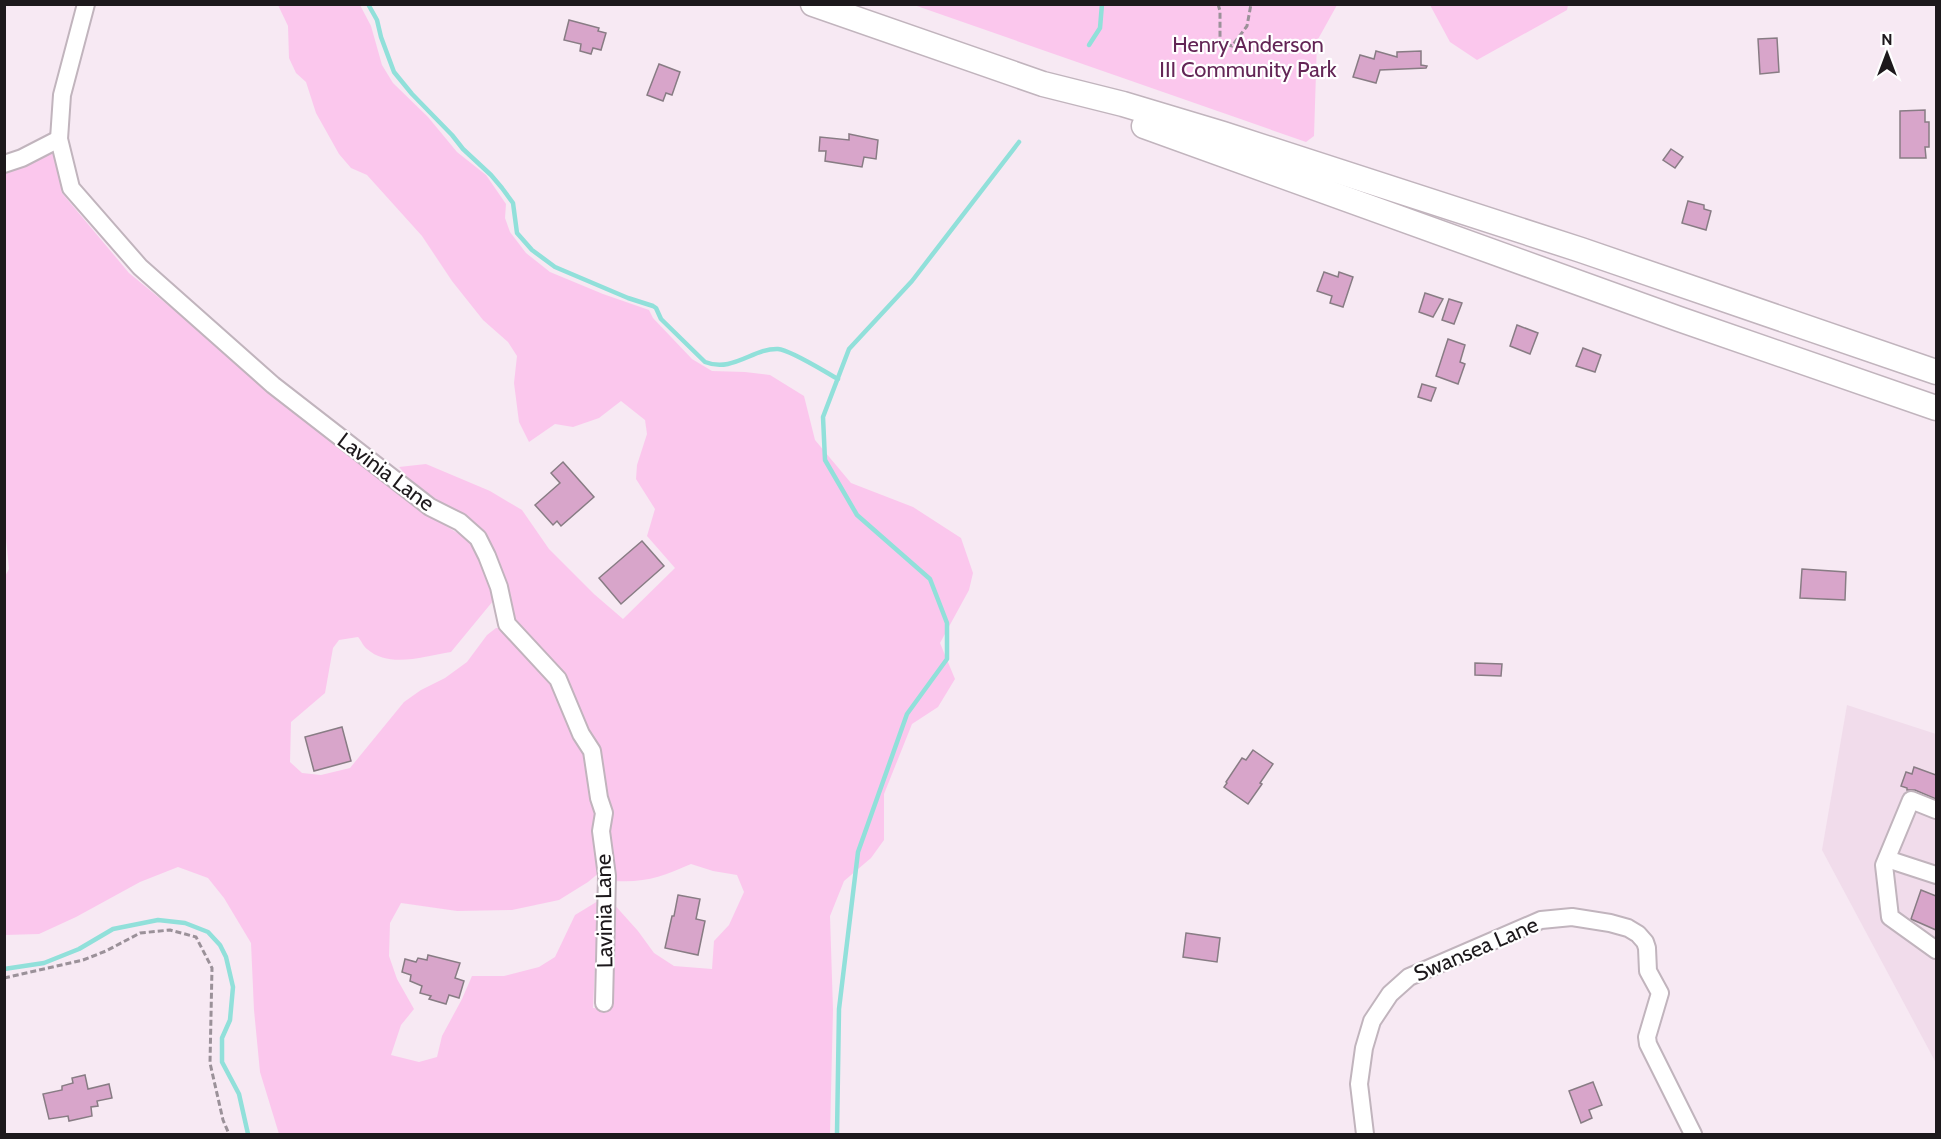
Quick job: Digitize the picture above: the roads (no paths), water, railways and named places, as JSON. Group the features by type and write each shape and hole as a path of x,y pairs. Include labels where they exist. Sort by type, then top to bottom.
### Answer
{"highway":[{"path":"824,6 1043,84 1120,118 1679,319 1936,408"},
{"path":"1043,84 1123,104 1255,144 1574,247 1936,372"}],"street":[{"name":"Lavinia Lane","path":"87,4 62,95 59,139 71,188 140,267 273,385 430,507 460,522 478,538 499,587 507,624 558,679 581,734 592,751 599,798 604,813 601,831 607,876 604,1003"},
{"path":"4,164 22,158 59,139"},
{"path":"1936,810 1911,800 1884,865 1890,917 1936,950"},
{"path":"1887,859 1936,876"},
{"name":"Swansea Lane","path":"1365,1134 1359,1084 1364,1048 1372,1021 1390,994 1409,976 1436,964 1541,920 1572,917 1628,928 1645,942 1648,971 1660,993 1647,1037 1648,1044 1693,1134"}],"waterway":[{"path":"368,4 377,20 394,72 463,149 502,188 513,203 517,233 532,250 555,267 628,298 653,306 661,319 705,362 715,365 725,364 760,352 778,349 799,357 838,379"},
{"path":"1089,45 1100,28 1102,4"},
{"path":"837,1134 839,1009 858,852 907,714 947,659 947,623 930,579 857,515 825,460 823,417 849,349 912,281 1019,142"},
{"path":"4,969 44,963 79,949 113,929 158,920 185,923 208,932 220,945 226,957 233,987 230,1020 222,1038 222,1062 239,1094 248,1134"}],"park label":[{"name":"Henry Anderson III Community Park","path":"1248,56"}]}
